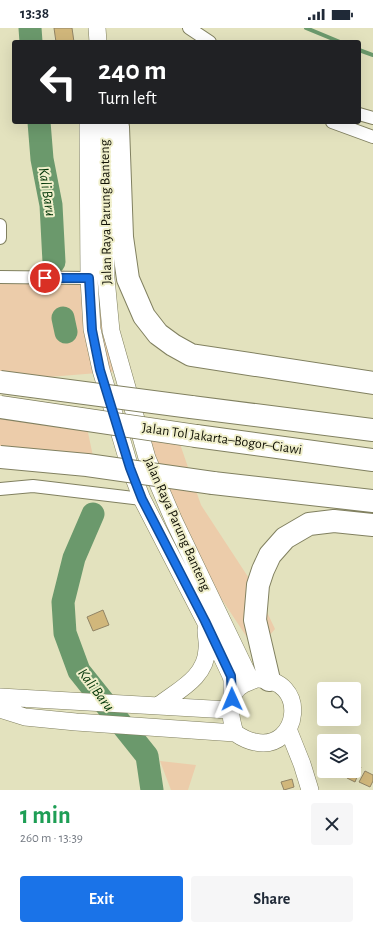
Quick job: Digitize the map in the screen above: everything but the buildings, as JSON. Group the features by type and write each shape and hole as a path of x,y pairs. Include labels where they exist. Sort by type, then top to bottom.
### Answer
{"highway":[{"path":"115,124 118,127 122,236 128,279 144,316 158,334 191,356 373,383"},
{"name":"Jalan Tol Jakarta–Bogor–Ciawi","path":"0,382 373,430"},
{"name":"Jalan Tol Jakarta–Bogor–Ciawi","path":"0,407 373,460"},
{"path":"0,457 87,465 213,483 373,502"},
{"path":"260,680 255,620 258,585 262,570 270,555 286,538 308,524 334,521 373,525"}],"main road":[{"path":"92,40 93,28"},
{"path":"97,28 98,40"},
{"name":"Jalan Raya Parung Banteng","path":"88,124 81,279 100,370 130,468 142,499 205,621 231,676 231,704"},
{"name":"Jalan Raya Parung Banteng","path":"105,124 106,278 111,330 147,458 174,521 260,680"},
{"path":"151,705 191,682 200,673 205,661 207,649 205,621"},
{"path":"0,709 25,716 76,722 235,733 247,740 265,743 282,736 288,729 292,720 293,710 291,699 286,690 279,684 260,680 243,684 238,689 231,704 230,719 235,733"},
{"path":"0,697 151,705 231,704"},
{"path":"288,729 302,764 310,790"}],"street":[{"path":"190,28 207,40"},
{"path":"361,115 373,118"},
{"path":"337,124 373,137"},
{"path":"0,225 0,238"},
{"path":"0,277 81,279"},
{"path":"0,489 33,486 142,499"}],"shaded area":[{"path":"0,277 106,278 122,371 0,381"},
{"path":"0,407 85,418 95,466 0,457"},
{"path":"143,440 180,444 201,505 256,589 275,629 256,651 162,509"},
{"path":"160,761 196,765 188,790 171,790"}],"waterway":[{"name":"Kali Baru","path":"30,28 31,40"},
{"path":"306,28 335,40"},
{"path":"361,51 373,55"},
{"name":"Kali Baru","path":"39,124 42,159 51,205 54,262"},
{"name":"Kali Baru","path":"63,318 66,332"},
{"name":"Kali Baru","path":"93,514 74,558 63,602 65,633 79,671 147,756 152,790"}],"route":[{"path":"45,278 89,278 92,330 100,370 130,468 142,499 205,621 231,676 232,699"}]}
